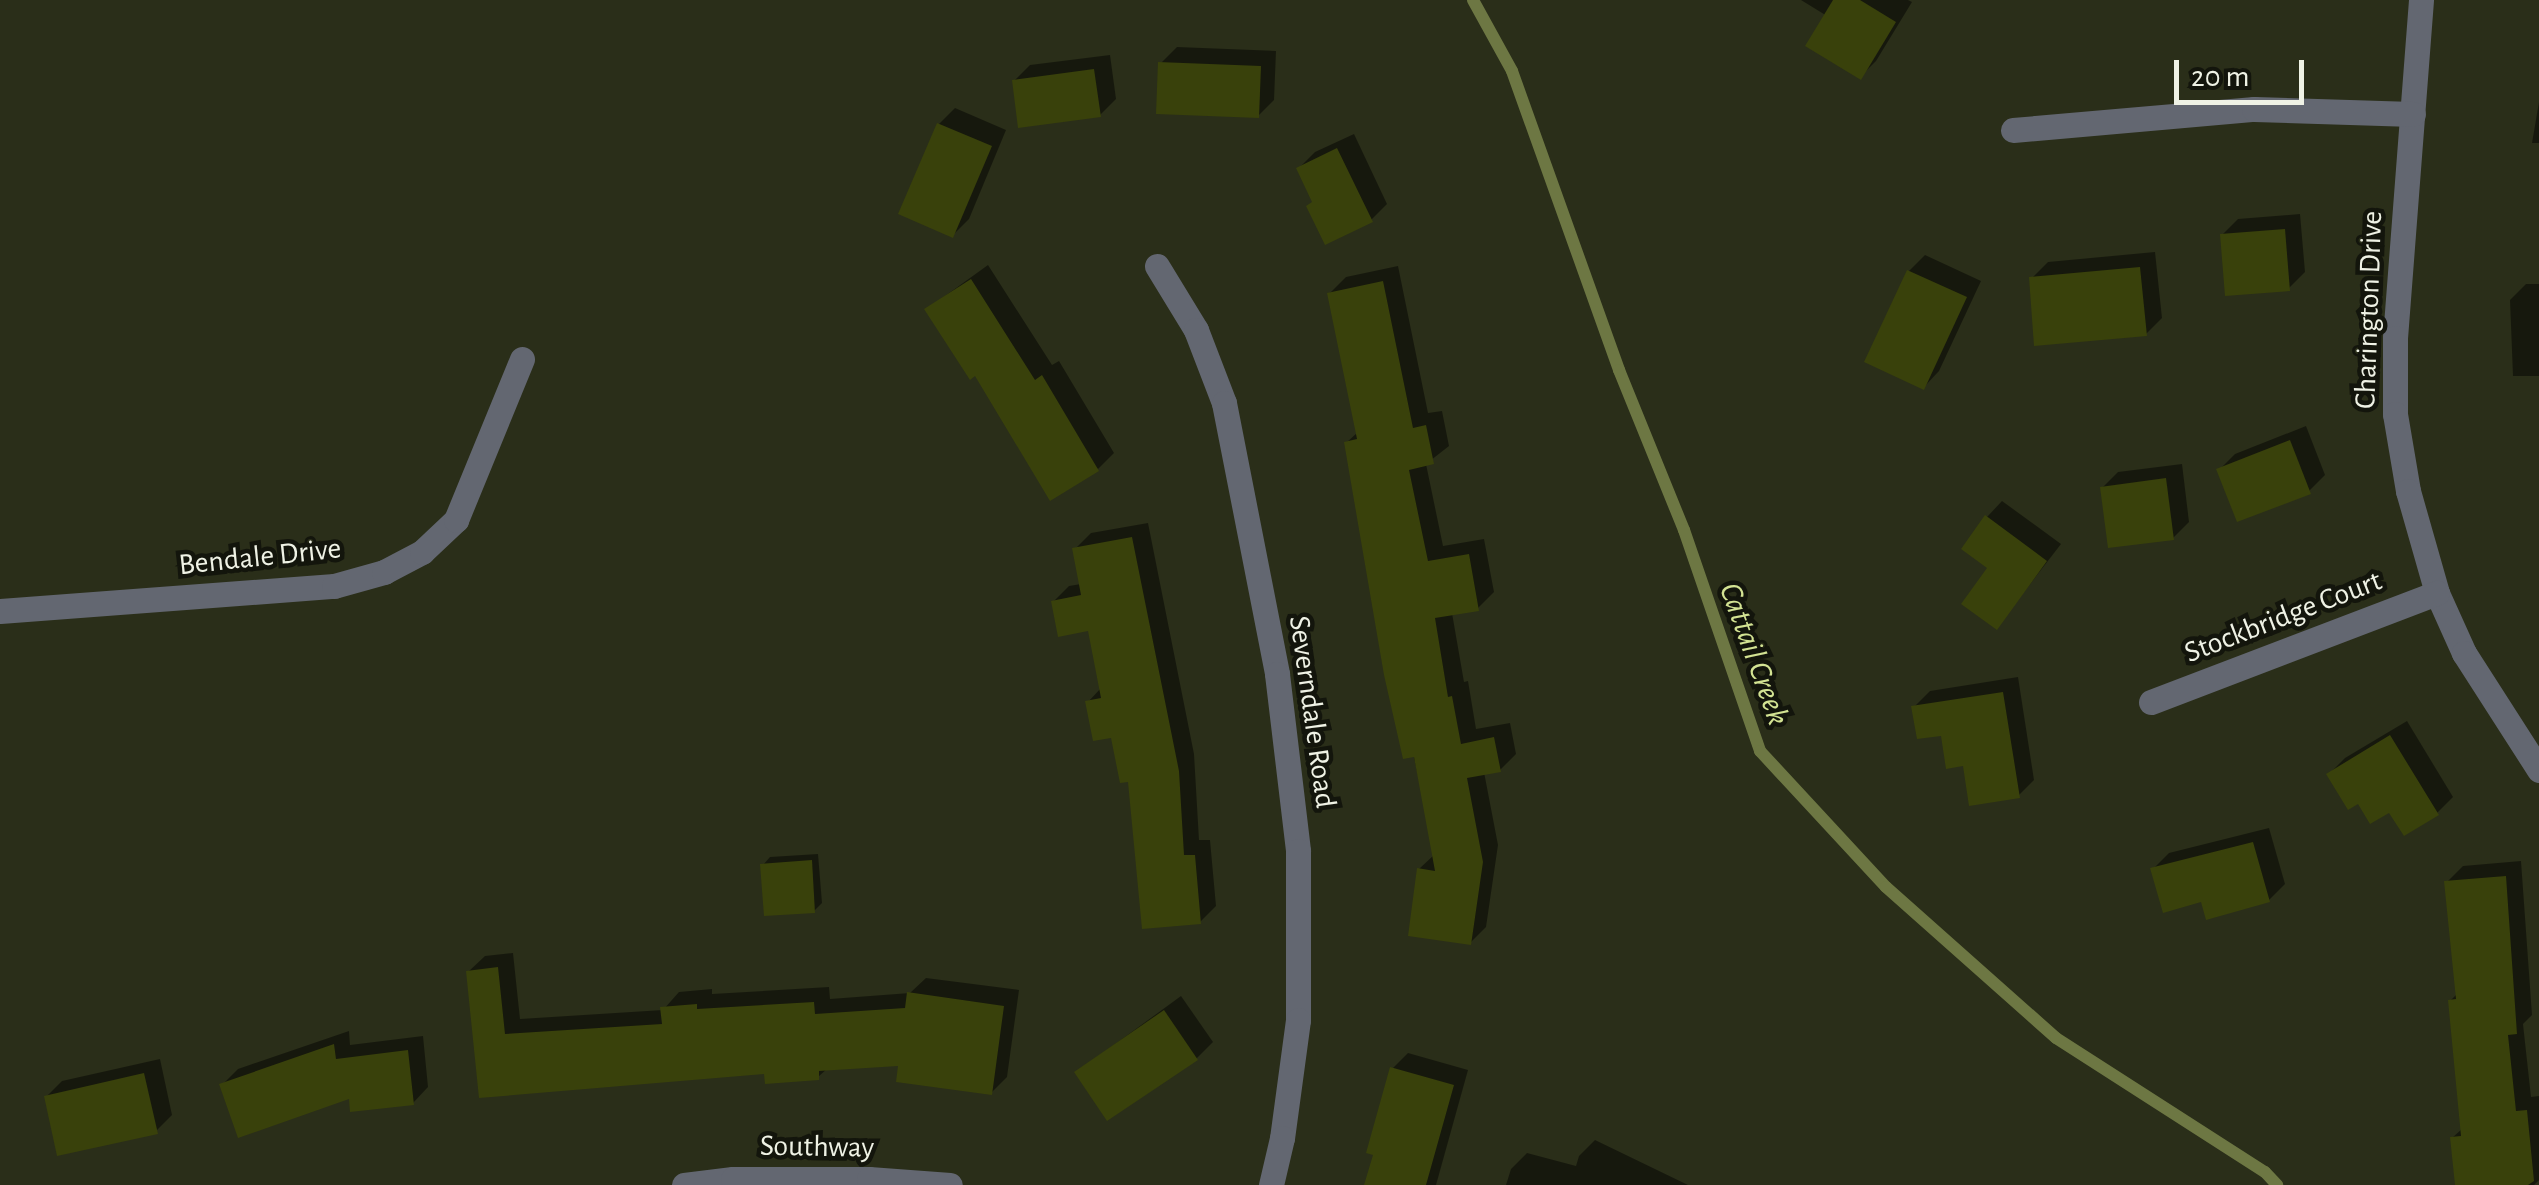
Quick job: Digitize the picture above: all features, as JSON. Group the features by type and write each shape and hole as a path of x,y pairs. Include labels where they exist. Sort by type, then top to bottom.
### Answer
{"street":[{"name":"Charington Drive","path":"2421,0 2395,338 2395,414 2408,491 2437,593 2464,653 2539,770"},
{"path":"2013,130 2254,109 2413,114"},
{"name":"Severndale Road","path":"1157,266 1196,330 1224,403 1277,674 1298,851 1298,1020 1282,1138 1270,1185"},
{"name":"Bendale Drive","path":"0,611 334,586 384,572 422,552 456,520 522,360"},
{"name":"Stockbridge Court","path":"2151,702 2437,593"},
{"name":"Southway","path":"684,1185 733,1179 869,1179 950,1185"}],"building":[{"path":"1833,0 1860,0 1896,22 1861,80 1805,46"},
{"path":"1158,62 1261,66 1259,118 1156,114"},
{"path":"1094,69 1101,117 1018,128 1012,80"},
{"path":"937,123 992,146 953,238 898,214"},
{"path":"1337,148 1373,222 1325,245 1306,206 1312,202 1296,168"},
{"path":"2285,229 2290,291 2225,296 2220,234"},
{"path":"2140,267 2147,336 2034,346 2029,277"},
{"path":"1907,270 1967,297 1924,390 1864,362"},
{"path":"971,279 1035,380 1042,375 1099,471 1050,501 975,376 970,380 924,309"},
{"path":"1383,281 1413,428 1426,425 1434,464 1409,470 1428,561 1469,554 1479,611 1435,618 1448,697 1452,696 1461,744 1494,737 1501,772 1467,778 1483,862 1471,945 1408,936 1417,868 1435,871 1414,757 1403,759 1384,675 1344,442 1357,439 1327,293"},
{"path":"2290,440 2311,494 2237,522 2216,469"},
{"path":"2166,478 2174,540 2108,548 2100,487"},
{"path":"1985,515 2047,561 1997,630 1961,604 1987,568 1961,549"},
{"path":"1132,537 1179,771 1184,855 1195,855 1201,924 1142,929 1128,782 1120,783 1111,738 1093,741 1085,701 1101,698 1088,631 1058,637 1051,601 1081,595 1072,548"},
{"path":"2003,692 2020,798 1969,806 1963,766 1946,769 1941,736 1917,739 1911,706"},
{"path":"2390,735 2439,815 2404,836 2389,813 2370,824 2358,804 2348,810 2326,774"},
{"path":"2253,842 2270,902 2206,920 2201,902 2163,913 2150,868"},
{"path":"812,860 815,913 764,916 760,864"},
{"path":"2506,876 2517,1034 2508,1035 2516,1111 2527,1110 2534,1181 2528,1185 2455,1185 2450,1137 2461,1136 2448,1000 2456,999 2444,881"},
{"path":"498,967 505,1034 662,1024 660,1007 697,1004 697,1009 814,1002 815,1014 905,1008 907,992 1004,1006 992,1095 896,1082 898,1066 819,1071 819,1080 765,1084 764,1074 479,1098 466,971"},
{"path":"1164,1010 1198,1060 1107,1121 1074,1072"},
{"path":"334,1044 336,1059 408,1050 414,1105 350,1112 349,1099 238,1138 219,1084"},
{"path":"1390,1067 1454,1085 1426,1185 1364,1185 1373,1155 1366,1153"},
{"path":"144,1073 158,1134 57,1156 44,1096"}],"waterway":[{"name":"Cattail Creek","path":"1473,0 1512,71 1619,370 1684,530 1760,751 1886,887 2056,1038 2265,1172 2277,1185"}]}
